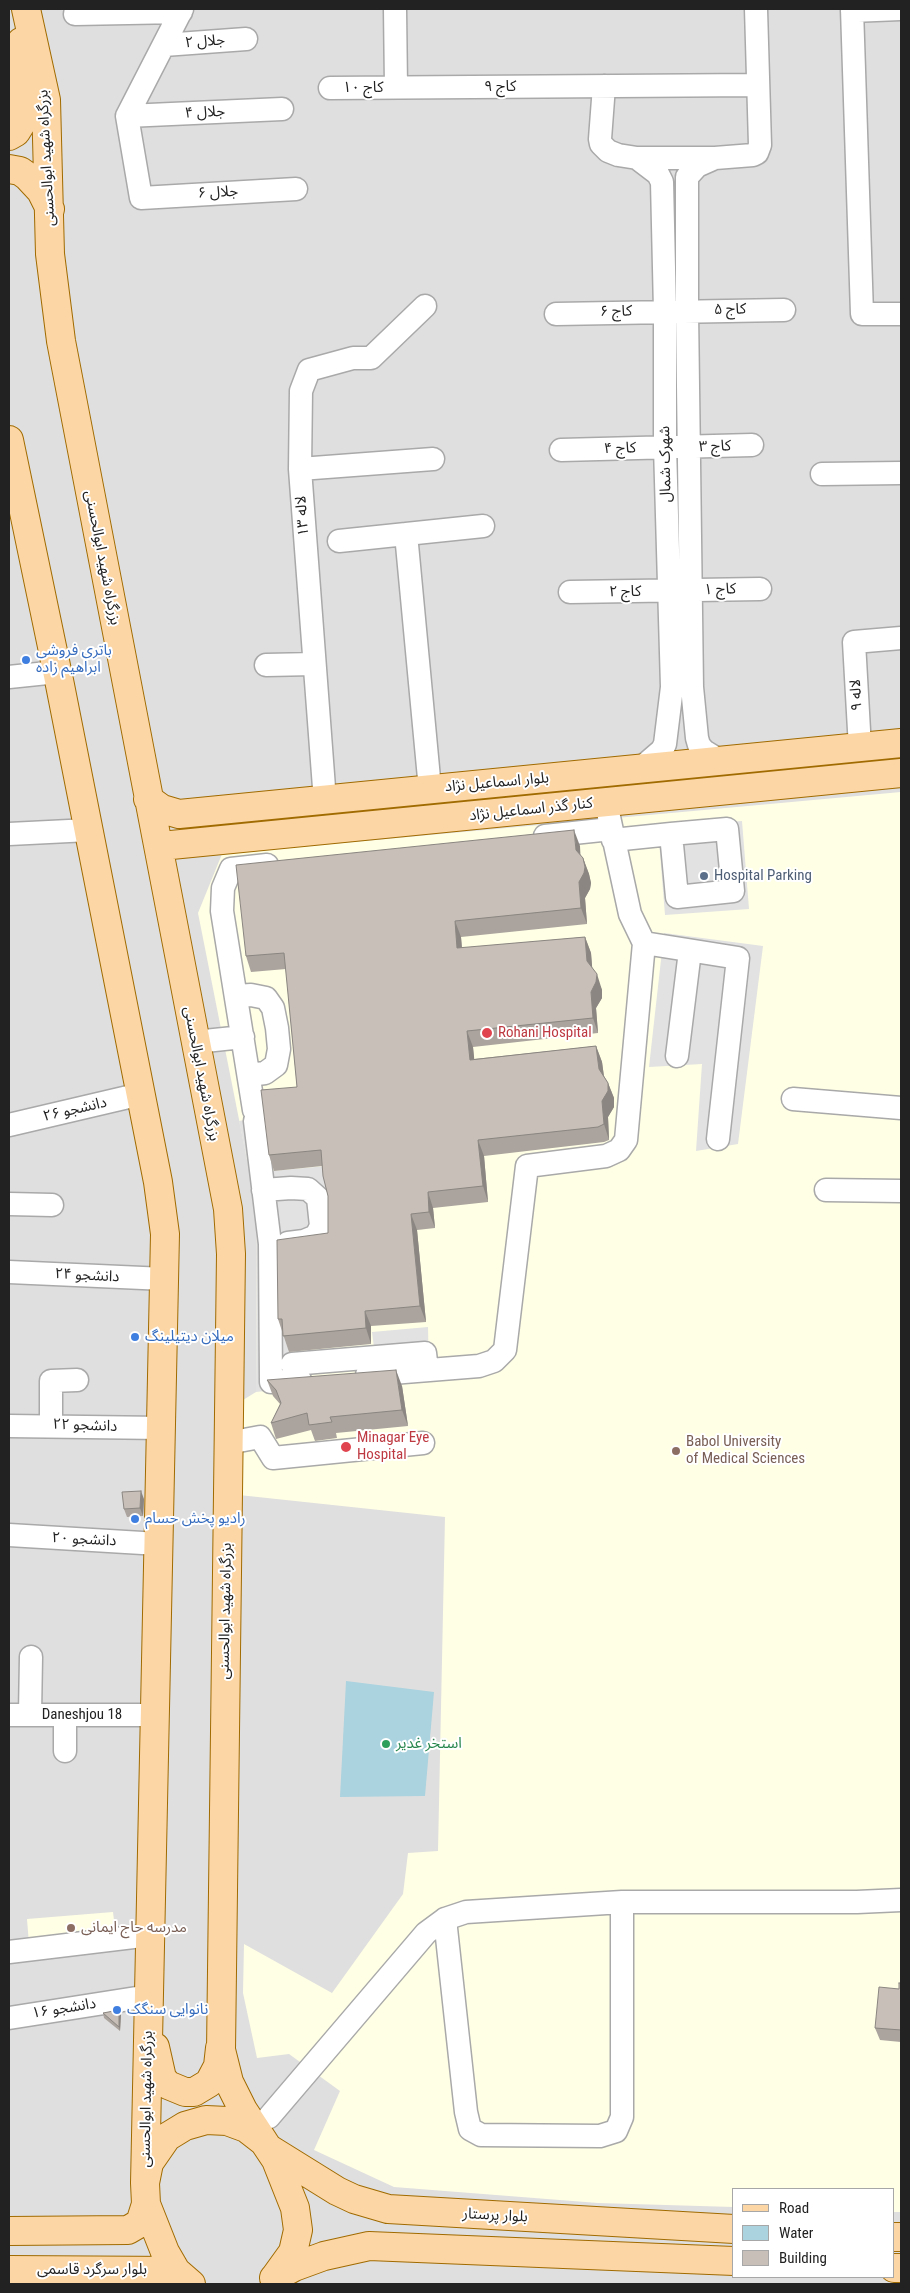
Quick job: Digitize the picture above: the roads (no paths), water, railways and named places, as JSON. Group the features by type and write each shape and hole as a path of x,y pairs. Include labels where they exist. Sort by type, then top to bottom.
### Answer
{"main road":[{"path":"9,136 21,126 24,112 19,9"},
{"name":"بزرگراه شهید ابوالحسنی","path":"26,9 46,100 52,278 60,331 229,1223 221,2036 223,2062 228,2082 243,2110 268,2136"},
{"path":"9,169 20,171 27,176 41,192 50,209"},
{"name":"بزرگراه شهید ابوالحسنی","path":"9,440 12,472 57,672 163,1212 165,1280 146,2194"},
{"name":"بلوار اسماعیل نژاد","path":"179,814 901,743"},
{"name":"کنار گذر اسماعیل نژاد","path":"161,846 901,773"},
{"path":"148,799 162,809 179,814 162,836 161,846 166,894"},
{"path":"149,1996 159,2070 168,2085 176,2090 194,2092 209,2083 218,2066 221,2036"},
{"name":"بلوار پرستار","path":"146,2194 149,2163 160,2145 176,2131 195,2122 216,2120 237,2124 256,2134 268,2136 337,2191 354,2199 388,2209 732,2229"},
{"path":"268,2136 295,2208 297,2219 297,2236 293,2252 282,2270 270,2281"},
{"path":"9,2231 128,2230 140,2223 146,2194"},
{"path":"146,2194 165,2252 181,2280"},
{"path":"270,2281 294,2267 324,2256 369,2246 732,2261"},
{"name":"بلوار سرگرد قاسمی","path":"9,2270 181,2280"}],"street":[{"path":"396,9 396,87"},
{"path":"604,86 601,144 608,151 618,155 637,158 748,157 759,150 756,9"},
{"path":"900,9 852,10 862,314 901,314"},
{"path":"75,14 182,10 127,116"},
{"name":"جلال ۲","path":"164,45 246,39"},
{"name":"کاج ۹","path":"396,87 757,85"},
{"name":"کاج ۱۰","path":"330,88 396,87"},
{"name":"جلال ۴","path":"127,116 282,109"},
{"name":"جلال ۶","path":"127,116 141,198 296,189"},
{"name":"شهرک شمال","path":"637,158 658,174 662,182 676,311 682,687 699,745 704,751 722,762"},
{"name":"شهرک شمال","path":"676,311 687,177 696,166 715,158"},
{"name":"لاله ۱۳","path":"325,801 300,468 301,391 310,370 352,358 370,358 425,306"},
{"name":"کاج ۵","path":"676,311 784,310"},
{"name":"کاج ۶","path":"556,314 676,311"},
{"name":"کاج ۳","path":"678,447 752,445"},
{"name":"کاج ۴","path":"561,450 678,447"},
{"path":"300,468 433,459"},
{"path":"822,474 901,473"},
{"path":"339,541 483,526"},
{"path":"406,534 430,789"},
{"name":"کاج ۱","path":"680,591 760,589"},
{"name":"کاج ۲","path":"570,592 680,591"},
{"name":"لاله ۹","path":"860,748 854,642 901,638"},
{"path":"266,666 314,664"},
{"path":"9,678 57,672"},
{"name":"شهرک شمال","path":"640,769 656,756 665,744 682,687"},
{"path":"290,863 231,869 223,888 222,911 255,1115 270,1244 271,1382 478,1366 494,1361 505,1350 527,1166 606,1156 619,1150 626,1140 644,943 630,914 606,803"},
{"path":"9,834 89,830"},
{"path":"523,838 671,834"},
{"path":"644,943 738,958 718,1139"},
{"path":"677,1056 690,951"},
{"path":"236,996 251,995 266,998 273,1008 277,1028 280,1049 276,1065 265,1073 249,1075"},
{"path":"195,1042 242,1037"},
{"name":"دانشجو ۲۶","path":"9,1126 141,1094"},
{"path":"793,1099 901,1108"},
{"path":"264,1190 308,1189 318,1198 321,1214 320,1226 316,1236 304,1242 270,1244"},
{"path":"826,1190 901,1191"},
{"path":"9,1204 52,1206"},
{"name":"دانشجو ۲۴","path":"9,1272 165,1280"},
{"path":"292,1364 425,1353 427,1370"},
{"path":"51,1425 51,1381 78,1380"},
{"name":"دانشجو ۲۲","path":"9,1426 51,1425 162,1428"},
{"path":"228,1443 260,1437 273,1458 423,1443"},
{"name":"دانشجو ۲۰","path":"9,1535 159,1544"},
{"path":"9,1734 16,1715 31,1657"},
{"name":"Daneshjou 18","path":"16,1715 156,1715"},
{"path":"65,1715 65,1751"},
{"path":"268,2136 420,1940 444,1919 466,1912 622,1902 857,1902 901,1900"},
{"path":"444,1919 466,2112 470,2129 481,2135 600,2136 616,2132 622,2117 622,1902"},
{"path":"9,1952 150,1935"},
{"name":"دانشجو ۱۶","path":"9,2018 149,1996"}],"water":[{"name":"استخر غدیر","path":"346,1681 434,1692 425,1796 340,1797"}],"place":[{"name":"باتری فروشی ابراهیم زاده","path":"26,660"},
{"name":"Hospital Parking","path":"704,876"},
{"name":"Rohani Hospital","path":"487,1033"},
{"name":"میلان دیتیلینگ","path":"135,1337"},
{"name":"Minagar Eye Hospital","path":"346,1447"},
{"name":"Babol University of Medical Sciences","path":"676,1451"},
{"name":"رادیو پخش حسام","path":"135,1519"},
{"name":"استخر غدیر","path":"386,1744"},
{"name":"مدرسه حاج ایمانی","path":"71,1928"},
{"name":"نانوایی سنگک","path":"117,2010"}]}
